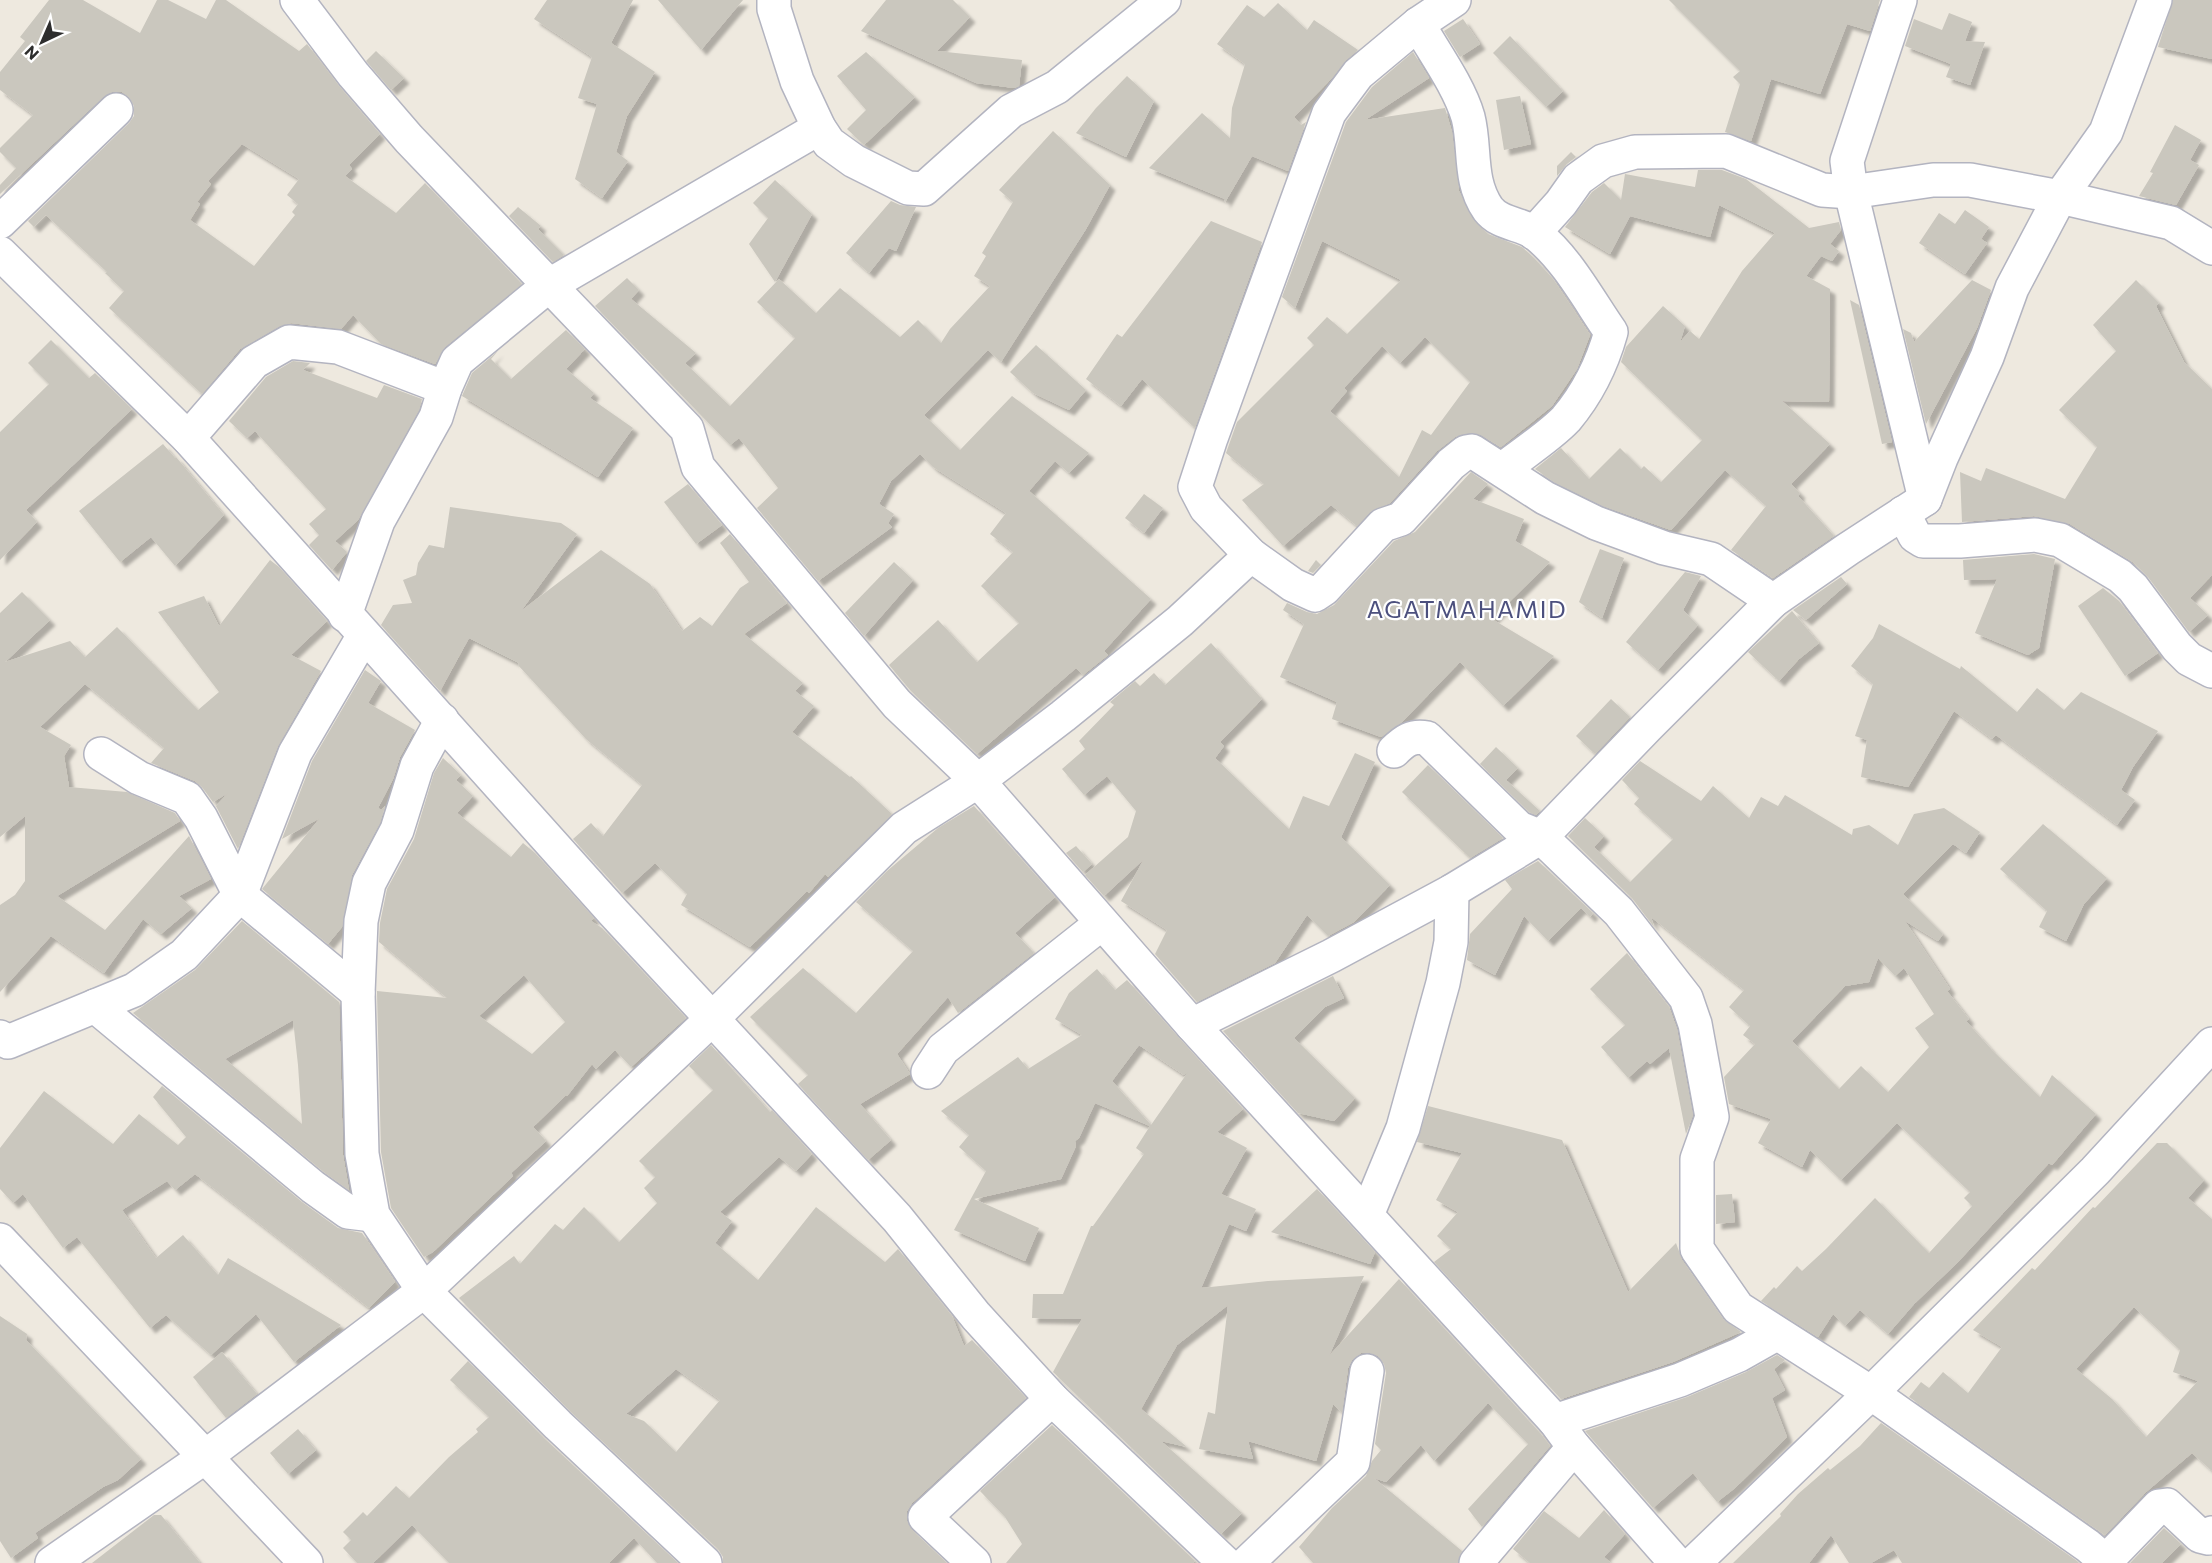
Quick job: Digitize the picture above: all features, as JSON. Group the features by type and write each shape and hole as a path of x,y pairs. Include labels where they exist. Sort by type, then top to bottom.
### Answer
{"street":[{"path":"297,0 353,74 409,139 687,429 698,467 897,704 978,781 1192,1025 1565,1434 1676,1563"},
{"path":"774,0 774,9 797,81 819,128 829,142 854,161 908,188 924,189 1011,111 1057,87 1164,0"},
{"path":"1900,0 1847,161 1851,192 1914,506 1915,536 1923,541 1960,541 2034,535 2061,540 2120,576 2133,588 2155,619 2189,659 2212,671"},
{"path":"1192,1025 1331,956 1452,891 1541,837 1773,601 1914,506 1941,458 1988,357 2012,288 2060,197 2106,132 2155,0"},
{"path":"1450,1 1418,24 1358,75 1329,113 1211,438 1196,487 1206,508 1251,555 1293,585 1315,595 1324,590 1383,525 1401,519 1451,464 1472,451 1545,498 1596,523 1664,548 1711,559 1773,601"},
{"path":"1418,24 1461,99 1468,118 1473,169 1480,194 1490,211 1503,221 1534,233 1560,258 1611,332 1602,361 1588,388 1564,420 1503,469"},
{"path":"0,222 116,110"},
{"path":"0,1037 8,1042 134,990 184,955 240,895 295,753 355,625 378,521 436,417 457,361 548,286 819,128"},
{"path":"1534,233 1561,203 1578,179 1603,161 1635,152 1726,151 1822,190 1851,192 1933,180 1970,180 2060,197 2171,224 2212,248"},
{"path":"0,253 188,438 614,913 897,1218 976,1316 1052,1399 1225,1563"},
{"path":"188,438 254,362 290,342 338,347 445,388"},
{"path":"52,1563 205,1457 424,1291 713,1018 904,828 978,781 1180,621 1251,555"},
{"path":"442,720 417,766 397,830 369,883 361,921 358,993 362,1154 373,1215 424,1291 558,1425 705,1563"},
{"path":"1394,752 1408,738 1418,736 1427,738 1519,828 1541,837 1619,912 1686,998 1695,1024 1712,1117 1697,1159 1697,1248 1738,1308 1871,1393 2088,1546 2107,1562 2159,1506 2168,1505 2200,1536 2208,1538 2212,1533"},
{"path":"101,754 139,778 187,798 201,818 240,895 358,993"},
{"path":"1367,1215 1403,1128 1443,983 1451,942 1452,891"},
{"path":"928,1072 943,1049 1102,923"},
{"path":"95,1006 313,1187 348,1212 373,1215"},
{"path":"1694,1563 1871,1393 2095,1171 2212,1044"},
{"path":"0,1240 306,1563"},
{"path":"1476,1563 1565,1434 1739,1355 1776,1334"},
{"path":"1247,1563 1353,1462 1367,1371"},
{"path":"974,1563 925,1516 1052,1399"}],"building":[{"path":"49,0 83,0 140,33 157,0 168,0 206,19 216,0 226,0 299,51 307,44 380,134 349,165 352,169 345,176 396,213 425,183 522,284 445,347 435,364 381,344 353,315 341,329 291,323 280,326 240,349 202,394 109,308 124,291 105,273 107,272 46,215 34,227 28,221 129,123 134,116 134,106 129,97 122,92 112,92 103,97 0,194 0,185 16,168 0,152 0,148 33,115 0,90 0,72 25,41 20,37","holes":["242,144 299,179 287,195 298,204 292,212 295,215 254,266 190,220 200,204 197,202 211,184 208,181"]},
{"path":"547,0 633,0 611,43 655,72 627,116 616,152 628,161 602,198 575,179 597,104 578,98 592,57 534,19"},
{"path":"658,0 743,0 701,50"},
{"path":"886,0 953,0 970,17 937,51 1022,60 1019,86 1014,88 976,83 861,31"},
{"path":"1669,0 1880,0 1870,31 1847,24 1820,94 1771,79 1751,141 1725,132 1740,84 1733,77 1740,71"},
{"path":"2173,0 2212,0 2212,59 2158,47"},
{"path":"1278,3 1307,30 1314,20 1358,50 1294,117 1301,125 1306,122 1288,171 1252,156 1224,204 1225,199 1149,168 1202,113 1230,138 1232,108 1245,64 1217,44 1247,5 1264,17"},
{"path":"1949,13 1972,22 1965,41 1985,42 1970,85 1946,77 1951,64 1905,46 1914,19 1942,30"},
{"path":"1463,19 1480,44 1460,57 1444,31"},
{"path":"1510,36 1563,91 1546,107 1493,53"},
{"path":"376,51 404,78 391,90 366,61"},
{"path":"866,52 915,97 864,145 847,129 866,110 837,76"},
{"path":"1413,52 1429,78 1365,120 1445,108 1452,132 1459,191 1472,218 1488,234 1522,247 1534,258 1553,279 1590,335 1577,369 1552,406 1501,447 1481,435 1469,433 1455,437 1437,451 1390,503 1370,512 1357,526 1331,505 1283,546 1242,500 1264,484 1226,453 1237,422 1314,345 1307,338 1327,317 1347,334 1401,280 1322,241 1295,308 1282,297 1346,122 1372,87","holes":["1425,337 1470,382 1431,435 1422,430 1399,477 1330,411 1347,391 1344,388 1382,346 1400,363"]},
{"path":"1127,76 1154,101 1126,157 1076,133"},
{"path":"1520,96 1531,144 1504,150 1496,100"},
{"path":"2175,125 2201,140 2190,160 2199,165 2176,205 2139,196 2153,173 2150,172"},
{"path":"1053,131 1110,185 1086,229 1001,362 988,350 924,415 960,450 1012,396 1089,453 1069,473 1055,461 1029,491 1151,599 1104,651 1108,655 1083,675 1076,668 977,754 911,691 889,665 938,620 977,662 1019,623 981,586 1013,552 990,534 1006,513 933,467 920,454 891,481 879,504 894,514 888,523 892,527 818,581 757,508 778,488 739,438 730,445 595,306 627,278 639,290 631,299 696,353 685,363 730,406 795,338 757,302 779,279 816,313 840,288 900,337 918,320 941,343 950,329 990,286 974,276 986,256 982,253 1013,202 999,190"},
{"path":"1571,152 1576,157 1557,176 1557,166"},
{"path":"1698,170 1722,170 1746,179 1809,228 1839,222 1841,230 1830,244 1839,251 1832,261 1821,256 1806,276 1830,289 1829,402 1782,401 1830,444 1791,484 1800,493 1798,496 1834,536 1773,578 1731,550 1766,506 1725,470 1671,530 1603,506 1554,482 1535,469 1561,448 1589,479 1620,448 1641,469 1644,466 1661,482 1702,440 1621,362 1626,347 1663,306 1685,326 1680,342 1690,331 1699,339 1742,271 1775,233 1719,205 1710,237 1630,216 1610,254 1565,227 1592,192 1604,183 1621,200 1625,174 1695,187"},
{"path":"775,180 812,214 775,282 749,244 768,218 753,203"},
{"path":"891,201 916,207 896,251 889,248 869,273 846,253"},
{"path":"518,207 541,226 538,229 564,255 553,262 509,216"},
{"path":"1965,210 1989,227 1981,239 1987,243 1965,274 1919,243 1939,213 1955,224"},
{"path":"1211,221 1262,242 1195,428 1142,379 1121,406 1086,379 1117,334 1122,337"},
{"path":"1972,280 1991,290 1977,328 1926,424 1903,329 1911,333 1914,342"},
{"path":"2136,280 2159,303 2156,306 2184,362 2212,389 2212,575 2190,598 2208,615 2189,632 2148,577 2133,562 2070,524 2034,516 1962,522 1960,472 1981,481 1986,468 2065,499 2097,447 2059,410 2116,351 2093,325"},
{"path":"1850,300 1859,305 1892,442 1882,444"},
{"path":"566,330 585,349 566,369 594,393 590,398 633,428 598,477 462,396 472,373 498,351 491,359 511,379"},
{"path":"51,340 89,378 95,373 132,409 26,510 37,522 0,560 0,432 49,384 28,363"},
{"path":"1036,345 1086,390 1069,410 1033,393 1010,372"},
{"path":"293,361 310,363 303,370 377,398 384,385 422,399 419,410 358,520 335,541 347,552 332,570 309,545 319,535 309,524 326,509 255,431 247,438 229,421 266,377"},
{"path":"163,444 224,515 175,566 151,537 120,562 79,511"},
{"path":"1471,472 1488,484 1473,499 1524,519 1515,541 1550,562 1492,619 1554,656 1503,706 1460,662 1402,722 1381,737 1332,719 1337,702 1280,677 1304,624 1283,610 1287,603 1317,614 1334,605 1394,541 1415,532"},
{"path":"688,484 722,525 696,544 664,502"},
{"path":"1144,494 1163,508 1144,533 1125,518"},
{"path":"450,507 561,523 577,534 521,611 601,550 650,584 682,631 700,617 712,626 740,588 749,582 720,543 730,534 787,603 744,634 803,683 795,691 814,706 792,732 851,776 892,814 828,877 825,874 809,893 807,891 750,947 681,905 687,894 655,863 622,893 573,839 591,823 603,836 642,785 586,739 518,665 519,663 469,638 440,691 381,625 393,605 412,603 403,580 416,575 418,563 429,545 444,548"},
{"path":"1600,549 1624,558 1602,618 1579,602"},
{"path":"2034,554 2055,559 2039,648 2028,655 1975,633 1997,579 1964,580 1963,560"},
{"path":"270,560 327,621 291,655 321,671 278,746 238,849 216,806 228,793 213,802 195,781 151,763 164,748 85,684 40,727 71,745 64,756 69,787 127,792 175,813 180,821 57,896 105,930 189,836 211,879 179,896 192,908 161,934 143,919 104,973 51,936 0,992 0,905 15,895 25,881 25,816 0,837 0,613 22,592 50,620 5,662 70,641 85,657 117,627 198,710 219,692 158,612 204,596 219,626"},
{"path":"1316,560 1321,565 1313,573 1308,571"},
{"path":"894,562 913,580 864,636 845,613"},
{"path":"1685,572 1701,576 1683,610 1698,625 1658,670 1626,642"},
{"path":"1841,577 1847,584 1806,620 1793,610"},
{"path":"2103,588 2119,601 2158,653 2125,676 2078,606"},
{"path":"1792,611 1819,643 1799,659 1779,681 1748,652"},
{"path":"1879,624 1960,669 1961,666 2017,712 2037,688 2064,710 2081,692 2158,731 2133,767 2121,790 2135,800 2117,825 1996,735 1992,739 1954,711 1908,787 1861,777 1867,740 1855,736 1873,684 1851,666 1873,638"},
{"path":"1211,643 1262,699 1220,742 1224,746 1215,758 1289,829 1303,796 1329,806 1355,753 1375,762 1341,837 1390,885 1354,922 1328,936 1307,915 1275,963 1197,1002 1155,954 1167,930 1121,901 1144,859 1104,896 1085,875 1128,837 1136,811 1107,776 1084,795 1062,769 1085,749 1079,741 1114,705 1110,702 1135,681 1140,686 1154,673 1165,685"},
{"path":"365,670 381,681 368,703 415,730 400,757 393,779 378,808 381,810 385,806 380,823 352,875 342,927 328,944 262,889 320,818 282,839 312,761"},
{"path":"1611,699 1630,717 1595,754 1576,736"},
{"path":"1496,747 1518,768 1506,780 1540,811 1536,815 1529,812 1480,764"},
{"path":"443,758 461,775 456,780 473,796 457,813 511,857 523,843 535,853 594,918 591,921 602,928 686,1018 631,1067 615,1050 596,1069 592,1064 567,1096 533,1127 546,1141 511,1173 513,1176 433,1252 424,1257 391,1208 381,1152 377,991 447,998 379,942 380,923 387,889 414,839 434,773","holes":["524,975 565,1022 532,1054 479,1016"]},
{"path":"1640,761 1701,801 1713,786 1749,818 1761,797 1778,806 1785,795 1852,835 1853,829 1869,825 1898,845 1914,814 1944,808 1980,832 1966,853 1953,844 1903,894 1943,934 1938,941 1905,921 1950,989 1947,991 1969,1019 1966,1021 1992,1050 2040,1097 2052,1075 2096,1114 2052,1165 2049,1163 1888,1334 1860,1310 1845,1326 1833,1314 1818,1337 1761,1301 1774,1287 1776,1289 1797,1266 1802,1271 1875,1198 1929,1253 1972,1206 1964,1198 1970,1192 1897,1123 1841,1180 1810,1150 1802,1167 1758,1143 1771,1119 1729,1104 1724,1077 1755,1044 1743,1035 1750,1026 1729,1007 1744,990 1651,917 1654,927 1632,898 1568,836 1585,818 1604,836 1594,847 1630,882 1673,839 1634,804 1639,798 1622,780","holes":["1878,958 1895,976 1904,968 1934,1014 1915,1028 1929,1047 1888,1092 1861,1066 1839,1089 1792,1041 1845,986 1869,982"]},
{"path":"1428,765 1503,838 1470,858 1402,792"},
{"path":"974,806 1055,897 1015,933 1034,953 958,1013 948,997 897,1054 910,1074 860,1104 891,1140 868,1160 798,1084 808,1075 750,1017 803,968 856,1013 913,951 856,902 887,871 938,828"},
{"path":"2043,824 2107,878 2084,904 2066,941 2039,927 2047,911 2000,869"},
{"path":"1076,846 1092,864 1083,872 1066,853"},
{"path":"1538,861 1593,913 1590,917 1581,908 1548,941 1524,916 1495,975 1467,960 1470,934 1512,889 1505,880"},
{"path":"242,921 339,1002 343,1155 349,1190 324,1172 133,1013 195,970","holes":["293,1020 302,1124 225,1059"]},
{"path":"1627,953 1669,1007 1677,1029 1693,1115 1686,1134 1669,1048 1650,1064 1647,1061 1628,1078 1601,1047 1625,1025 1590,989"},
{"path":"1097,969 1115,990 1127,980 1243,1109 1217,1132 1247,1148 1221,1194 1256,1209 1246,1231 1229,1224 1201,1288 1268,1281 1364,1276 1329,1356 1399,1279 1550,1446 1482,1527 1468,1509 1528,1444 1488,1403 1434,1461 1421,1445 1386,1482 1374,1478 1462,1551 1458,1563 1313,1563 1299,1547 1332,1508 1366,1476 1372,1461 1381,1450 1375,1444 1386,1373 1384,1364 1378,1356 1361,1353 1352,1360 1348,1368 1342,1413 1333,1404 1316,1461 1248,1441 1253,1459 1199,1449 1208,1412 1215,1414 1228,1305 1177,1345 1141,1409 1187,1447 1161,1441 1242,1513 1221,1534 1053,1372 1082,1319 1032,1318 1033,1294 1063,1294 1091,1226 1144,1154 1136,1148 1150,1126 1095,1103 1079,1138 1075,1141 1076,1146 1061,1179 974,1199 1039,1228 1025,1261 954,1230 986,1171 959,1147 969,1135 941,1111 1018,1057 1028,1069 1082,1035 1055,1019 1069,993","holes":["1139,1045 1184,1075 1188,1072 1151,1125 1112,1081"]},
{"path":"1333,976 1344,998 1325,1007 1294,1038 1355,1098 1334,1121 1298,1113 1223,1031"},
{"path":"711,1045 770,1112 772,1110 812,1154 796,1171 779,1157 720,1212 732,1221 715,1243 758,1280 816,1207 885,1262 898,1249 952,1316 964,1346 972,1340 1026,1398 912,1503 907,1511 907,1521 912,1530 947,1563 723,1563 723,1557 718,1549 571,1412 459,1298 514,1256 520,1264 555,1224 563,1230 584,1207 619,1242 657,1203 644,1188 655,1177 639,1161 713,1090 689,1066","holes":["676,1369 720,1400 676,1452 644,1421 626,1414"]},
{"path":"162,1086 302,1202 338,1228 362,1233 395,1282 369,1308 195,1174 175,1190 167,1181 122,1210 156,1258 183,1235 218,1275 228,1258 341,1325 294,1362 256,1314 211,1355 166,1315 150,1328 77,1237 63,1248 23,1194 13,1203 0,1189 0,1148 44,1091 113,1144 139,1114 178,1145 186,1137 153,1097"},
{"path":"1428,1106 1562,1140 1628,1292 1676,1243 1682,1260 1723,1319 1741,1332 1673,1362 1561,1399 1434,1262 1451,1249 1437,1236 1458,1212 1436,1200 1462,1153 1417,1142"},
{"path":"2157,1143 2167,1143 2204,1180 2188,1198 2212,1219 2212,1471 2192,1453 2146,1492 2105,1535 1909,1397 1921,1382 1929,1388 1943,1372 1968,1393 2002,1347 1973,1330 2032,1268 2035,1270 2093,1207 2095,1208","holes":["2134,1307 2180,1350 2173,1372 2198,1381 2146,1437 2112,1399 2076,1369"]},
{"path":"1317,1189 1375,1252 1370,1264 1271,1232"},
{"path":"1732,1194 1735,1222 1716,1224 1716,1195"},
{"path":"0,1316 27,1334 26,1340 141,1459 118,1480 103,1487 35,1533 38,1538 11,1558 0,1541"},
{"path":"222,1352 257,1394 226,1418 193,1377"},
{"path":"1777,1355 1785,1360 1774,1369 1785,1390 1772,1398 1787,1437 1735,1488 1717,1502 1693,1473 1653,1508 1585,1431 1687,1397 1746,1372"},
{"path":"468,1361 545,1439 678,1563 657,1563 634,1538 609,1563 449,1563 412,1525 373,1563 357,1563 343,1548 351,1540 343,1532 363,1512 367,1516 396,1486 409,1498 449,1457 478,1432 476,1429 489,1417 450,1380"},
{"path":"1881,1423 2079,1563 1902,1563 1894,1550 1871,1563 1849,1563 1831,1535 1809,1563 1733,1563 1781,1516 1780,1514 1798,1494 1828,1468 1830,1470 1860,1446"},
{"path":"1052,1425 1195,1561 1193,1563 1006,1563 1022,1544 1005,1517 980,1491"},
{"path":"298,1429 316,1450 288,1474 270,1453"},
{"path":"1604,1510 1625,1534 1604,1557 1611,1563 1530,1563 1513,1549 1544,1511 1579,1538"},
{"path":"154,1515 161,1515 200,1563 92,1563"},
{"path":"2164,1528 2181,1544 2162,1563 2130,1563"}],"district":[{"name":"AGATMAHAMID","path":"1467,610"}]}
